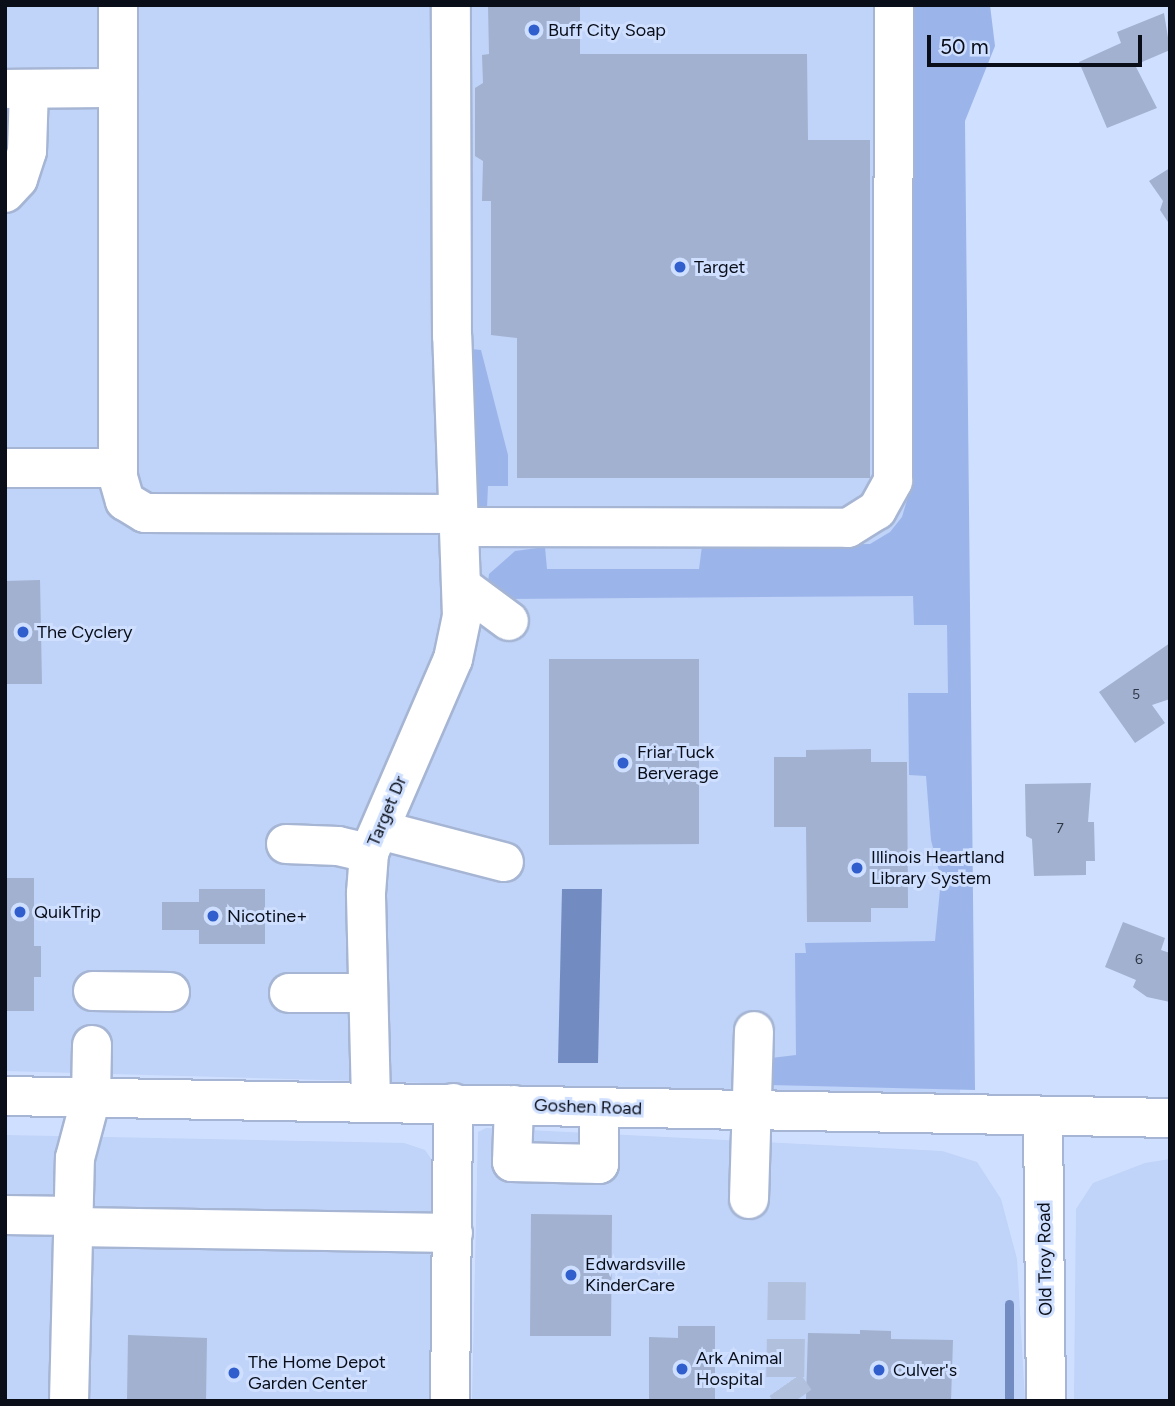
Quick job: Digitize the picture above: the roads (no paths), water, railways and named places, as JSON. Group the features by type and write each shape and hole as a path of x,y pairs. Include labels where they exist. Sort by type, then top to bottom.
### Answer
{"street":[{"path":"118,5 118,468 125,501 145,513 848,528 877,510 893,481 894,5"},
{"name":"Target Dr","path":"371,1101 368,993 374,842 453,659 462,602 452,336 451,5"},
{"path":"5,193 18,179 25,159 17,89 118,88"},
{"path":"5,468 118,468"},
{"path":"462,602 509,621"},
{"path":"286,844 338,846 374,842 504,862"},
{"path":"93,991 170,992"},
{"path":"289,993 368,993"},
{"path":"749,1199 754,1031"},
{"path":"69,1401 75,1158 92,1098 92,1045"},
{"name":"Goshen Road","path":"5,1096 1170,1118"},
{"path":"450,1401 453,1103"},
{"path":"514,1105 512,1162 599,1164 599,1107"},
{"name":"Old Troy Road","path":"1043,1117 1046,1401"},
{"path":"5,1215 74,1222 453,1233"}],"waterway":[{"path":"1009,1304 1009,1401"}],"tunnel":[{"path":"787,1282 785,1385 796,1401"}],"place":[{"name":"Buff City Soap","path":"534,30"},
{"name":"Target","path":"680,267"},
{"name":"The Cyclery","path":"23,632"},
{"name":"Friar Tuck Berverage","path":"623,763"},
{"name":"Illinois Heartland Library System","path":"857,868"},
{"name":"QuikTrip","path":"20,912"},
{"name":"Nicotine+","path":"213,916"},
{"name":"Edwardsville KinderCare","path":"571,1275"},
{"name":"Ark Animal Hospital","path":"682,1369"},
{"name":"Culver's","path":"879,1370"},
{"name":"The Home Depot Garden Center","path":"234,1373"}]}
